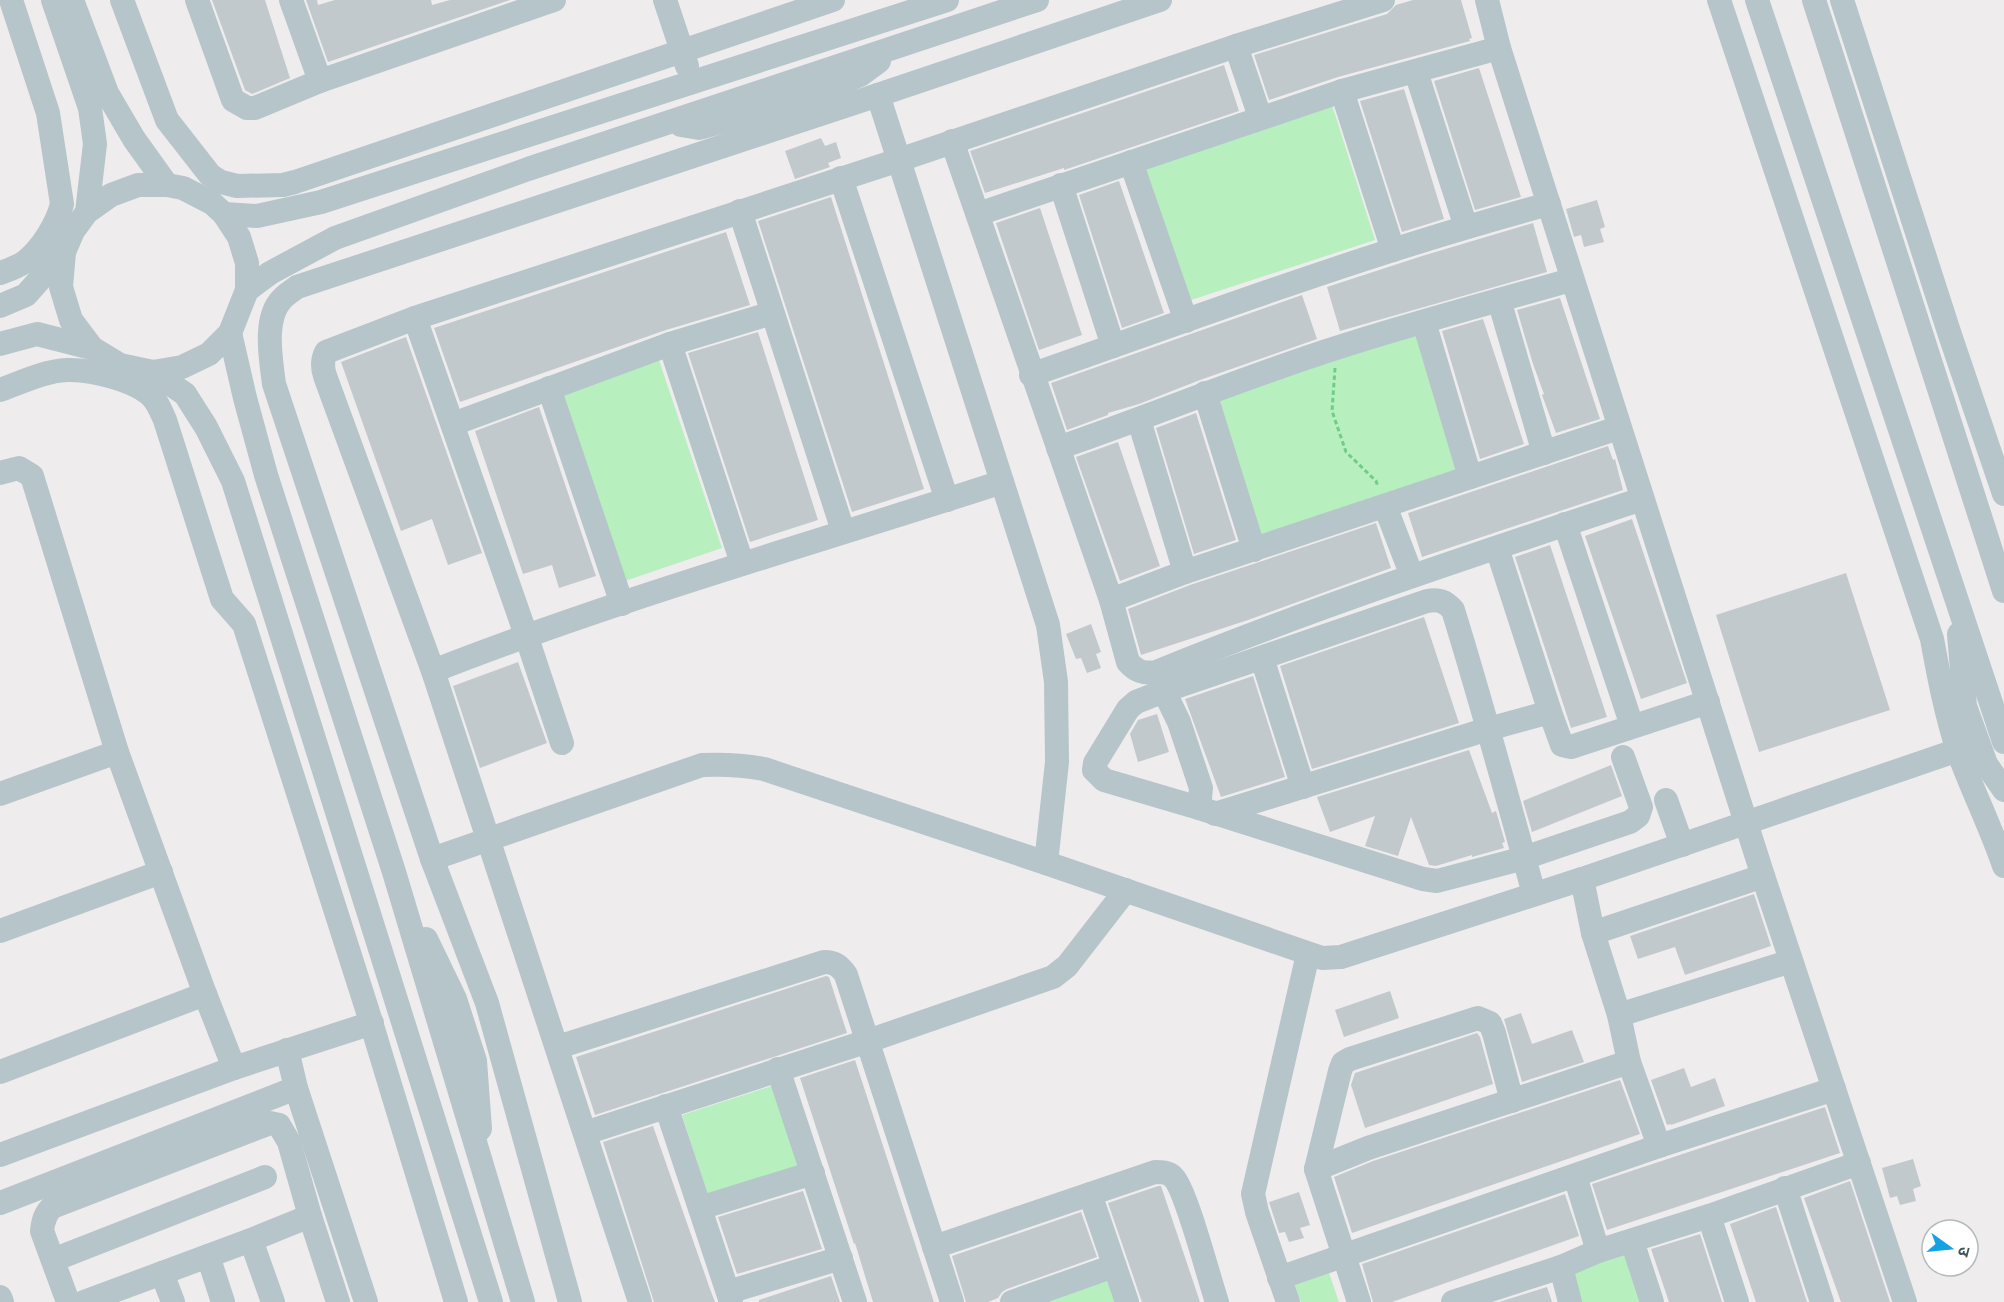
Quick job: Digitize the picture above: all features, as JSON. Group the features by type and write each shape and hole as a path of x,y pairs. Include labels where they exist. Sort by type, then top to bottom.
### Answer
{"street":[{"path":"0,273 28,260 59,218 62,204 48,113 11,0"},
{"path":"53,0 90,108 95,144 87,212"},
{"path":"72,0 107,93 134,139 167,185"},
{"path":"122,0 167,120 210,175 221,182 237,186 295,183 833,0"},
{"path":"197,0 233,100 247,108 255,108 320,81 530,4 554,0"},
{"path":"291,0 320,81"},
{"path":"665,0 692,82"},
{"path":"224,214 257,216 321,202 947,0"},
{"path":"247,290 270,273 334,238 518,172 1037,0"},
{"path":"570,1302 487,1003 432,859 274,384 269,343 274,315 280,300 297,287 1160,0"},
{"path":"640,1302 433,671 323,368 323,358 326,352 334,347 415,318 899,160 1236,46 1383,0"},
{"path":"1486,0 1618,428 1763,876 1905,1302"},
{"path":"1814,0 2004,591"},
{"path":"1842,0 2004,494"},
{"path":"2004,742 1758,3 1722,11 1932,639 1940,685 1958,750 1993,832 2004,866"},
{"path":"1236,46 1260,117"},
{"path":"978,214 1260,117 1342,91 1499,48"},
{"path":"1416,72 1466,226"},
{"path":"1342,91 1394,250"},
{"path":"878,95 1048,625 1056,682 1057,762 1046,863"},
{"path":"951,141 1111,600 1128,662 1134,668 1147,674 1253,632 1642,499"},
{"path":"1131,162 1186,321"},
{"path":"841,178 947,500"},
{"path":"0,344 37,334 92,348 120,365 153,372 182,367 209,354 230,333 247,290 247,263 239,237 224,214 198,194 167,185 138,185 111,195 87,212 73,231 64,252 61,286 71,320 92,348"},
{"path":"1061,185 1113,346"},
{"path":"1031,375 1466,226 1549,204"},
{"path":"740,211 843,531"},
{"path":"0,306 26,295 64,252"},
{"path":"1058,448 1139,420 1205,393 1336,348 1571,280"},
{"path":"1499,300 1544,453"},
{"path":"453,424 670,344 772,313"},
{"path":"415,318 562,743"},
{"path":"1424,322 1470,477"},
{"path":"230,333 266,475 394,872 523,1302"},
{"path":"670,344 742,563"},
{"path":"0,390 43,374 68,370 117,379 136,386 154,399 165,420 222,599 244,624 372,1023 456,1302"},
{"path":"153,372 185,394 206,427 234,481 491,1302"},
{"path":"549,388 622,604"},
{"path":"1205,393 1254,550"},
{"path":"1139,420 1185,572"},
{"path":"1111,600 1185,572 1618,428"},
{"path":"0,473 19,468 32,476 117,752 234,1068"},
{"path":"433,671 526,635 742,563 1002,482"},
{"path":"1385,506 1412,576"},
{"path":"1565,524 1632,726"},
{"path":"1497,548 1559,740 1566,746 1571,747 1708,702"},
{"path":"1955,596 1965,706 1986,764 2004,790"},
{"path":"1534,894 1524,858 1488,729 1453,610 1438,599 1136,702 1128,709 1097,758 1094,770 1104,780 1423,879 1437,881 1524,858 1630,822 1638,816 1641,807 1623,757"},
{"path":"1262,658 1303,788"},
{"path":"1164,691 1179,722 1207,811"},
{"path":"1207,811 1303,788 1488,729 1550,712"},
{"path":"432,859 702,765 747,765 1046,863 1308,954 1332,959 1582,879 1958,750"},
{"path":"1,792 117,752"},
{"path":"1665,800 1682,845"},
{"path":"0,931 160,872"},
{"path":"1593,933 1763,876"},
{"path":"1582,879 1593,933 1619,1015 1629,1062 1659,1146"},
{"path":"585,1133 868,1041 1053,977 1067,966 1126,891"},
{"path":"1288,1302 1253,1202 1253,1186 1308,954"},
{"path":"1619,1015 1791,961"},
{"path":"558,1047 824,962 832,962 840,966 846,975 952,1302"},
{"path":"0,1072 205,994"},
{"path":"1359,1302 1316,1169 1337,1082 1344,1063 1386,1046 1478,1018 1490,1023 1512,1101"},
{"path":"0,1155 234,1068 372,1023"},
{"path":"287,1050 296,1088 366,1302"},
{"path":"1316,1169 1368,1148 1629,1062"},
{"path":"778,1069 855,1302"},
{"path":"0,1203 296,1088"},
{"path":"1280,1278 1659,1146 1834,1089"},
{"path":"666,1106 730,1297 841,1258"},
{"path":"68,1302 42,1231 46,1213 52,1207 270,1124 279,1125 289,1142 338,1302"},
{"path":"1453,1302 1561,1267 1598,1251 1708,1216 1859,1163"},
{"path":"934,1247 1155,1172 1163,1172 1172,1176 1183,1196 1216,1302"},
{"path":"700,1208 813,1173"},
{"path":"1575,1176 1598,1251"},
{"path":"53,1260 265,1177"},
{"path":"1785,1188 1822,1302"},
{"path":"1090,1194 1127,1302"},
{"path":"84,1302 121,1296 162,1274 310,1216"},
{"path":"1708,1216 1737,1302"},
{"path":"251,1240 273,1302"},
{"path":"1632,1241 1652,1302"},
{"path":"208,1256 224,1302"},
{"path":"1025,1300 1114,1266"},
{"path":"1561,1267 1570,1302"},
{"path":"162,1274 173,1302"},
{"path":"0,1298 2,1302"}],"path":[{"path":"1336,348 1332,411 1346,452 1376,481 1385,506"}],"green space":[{"path":"1332,105 1375,240 1182,303 1139,168"},
{"path":"1418,332 1461,471 1253,537 1210,397"},
{"path":"658,357 722,548 619,583 555,391"},
{"path":"772,1086 799,1169 709,1199 682,1115"},
{"path":"1628,1246 1647,1302 1575,1302 1564,1267"},
{"path":"1329,1273 1339,1302 1301,1302 1295,1285"},
{"path":"1113,1279 1121,1302 1044,1302"}],"building":[{"path":"212,0 265,0 290,78 252,94 245,90"},
{"path":"306,0 317,0 318,5 335,0 431,0 432,5 450,0 510,0 328,62"},
{"path":"1413,0 1461,0 1472,38 1469,39 1470,41 1338,77 1269,100 1254,55 1387,14 1396,5"},
{"path":"1224,65 1239,111 1064,170 1064,168 985,193 970,151"},
{"path":"1479,68 1521,197 1475,210 1434,81"},
{"path":"1404,89 1444,219 1402,232 1360,101"},
{"path":"821,138 825,146 836,142 841,158 828,163 830,167 795,179 785,151"},
{"path":"1119,181 1164,313 1122,328 1079,195"},
{"path":"831,197 924,489 852,512 758,221"},
{"path":"1597,200 1605,227 1600,229 1604,242 1584,247 1581,235 1574,237 1566,209"},
{"path":"1040,208 1082,335 1039,350 996,223"},
{"path":"1533,223 1547,272 1340,331 1327,287"},
{"path":"726,232 750,305 666,330 460,402 434,328"},
{"path":"1302,295 1317,339 1139,404 1108,413 1108,415 1067,430 1051,383"},
{"path":"1560,298 1600,419 1556,433 1542,395 1544,394 1517,310"},
{"path":"1483,319 1524,444 1480,459 1442,331"},
{"path":"758,332 818,520 750,542 688,353"},
{"path":"406,337 482,553 448,565 432,519 401,531 341,362"},
{"path":"539,407 596,576 559,588 552,565 523,574 475,431"},
{"path":"1196,413 1236,540 1194,554 1156,428"},
{"path":"1118,442 1160,566 1120,581 1076,457"},
{"path":"1608,446 1613,460 1615,459 1623,490 1422,557 1408,513"},
{"path":"1632,519 1687,683 1641,699 1585,536"},
{"path":"1376,523 1391,568 1248,620 1141,655 1128,609 1190,585"},
{"path":"1550,545 1607,717 1571,728 1515,557"},
{"path":"1846,573 1890,710 1759,752 1716,615"},
{"path":"1424,617 1459,723 1312,769 1280,666"},
{"path":"1091,624 1101,652 1096,654 1101,668 1087,673 1081,658 1076,659 1066,634"},
{"path":"518,662 547,743 480,768 453,686"},
{"path":"1253,676 1285,777 1221,797 1185,699"},
{"path":"1157,714 1169,752 1138,762 1130,734 1138,720"},
{"path":"1469,750 1492,813 1496,811 1505,842 1502,843 1504,848 1436,866 1429,865 1411,817 1398,856 1365,846 1375,816 1330,832 1317,797"},
{"path":"1611,765 1622,796 1532,832 1523,801"},
{"path":"1754,894 1771,946 1685,975 1675,947 1638,959 1630,936"},
{"path":"826,976 829,977 847,1033 595,1115 576,1057"},
{"path":"1390,991 1399,1018 1344,1037 1335,1010"},
{"path":"1521,1013 1532,1044 1572,1030 1584,1062 1522,1082 1504,1019"},
{"path":"1477,1033 1493,1084 1365,1128 1351,1085 1355,1073"},
{"path":"855,1060 934,1302 873,1302 854,1244 800,1078"},
{"path":"1684,1068 1691,1087 1715,1078 1725,1106 1667,1125 1651,1080"},
{"path":"1620,1080 1640,1134 1352,1233 1334,1177 1373,1161"},
{"path":"1825,1107 1840,1153 1607,1230 1592,1184"},
{"path":"653,1126 715,1302 654,1302 603,1142"},
{"path":"1913,1159 1921,1186 1913,1189 1916,1201 1900,1205 1897,1196 1890,1198 1882,1168"},
{"path":"1850,1181 1890,1302 1841,1302 1804,1198"},
{"path":"1161,1186 1200,1302 1142,1302 1108,1203"},
{"path":"803,1191 822,1249 737,1274 718,1217"},
{"path":"1299,1192 1310,1225 1300,1228 1304,1238 1289,1242 1285,1232 1279,1233 1269,1202"},
{"path":"1565,1194 1579,1236 1392,1302 1373,1302 1362,1264"},
{"path":"1776,1207 1807,1302 1756,1302 1730,1224"},
{"path":"1081,1212 1097,1257 1007,1289 998,1298 988,1302 966,1302 952,1256"},
{"path":"1700,1234 1722,1302 1669,1302 1651,1249"},
{"path":"831,1276 840,1302 759,1302 759,1300"},
{"path":"1547,1287 1552,1302 1499,1302"}]}
